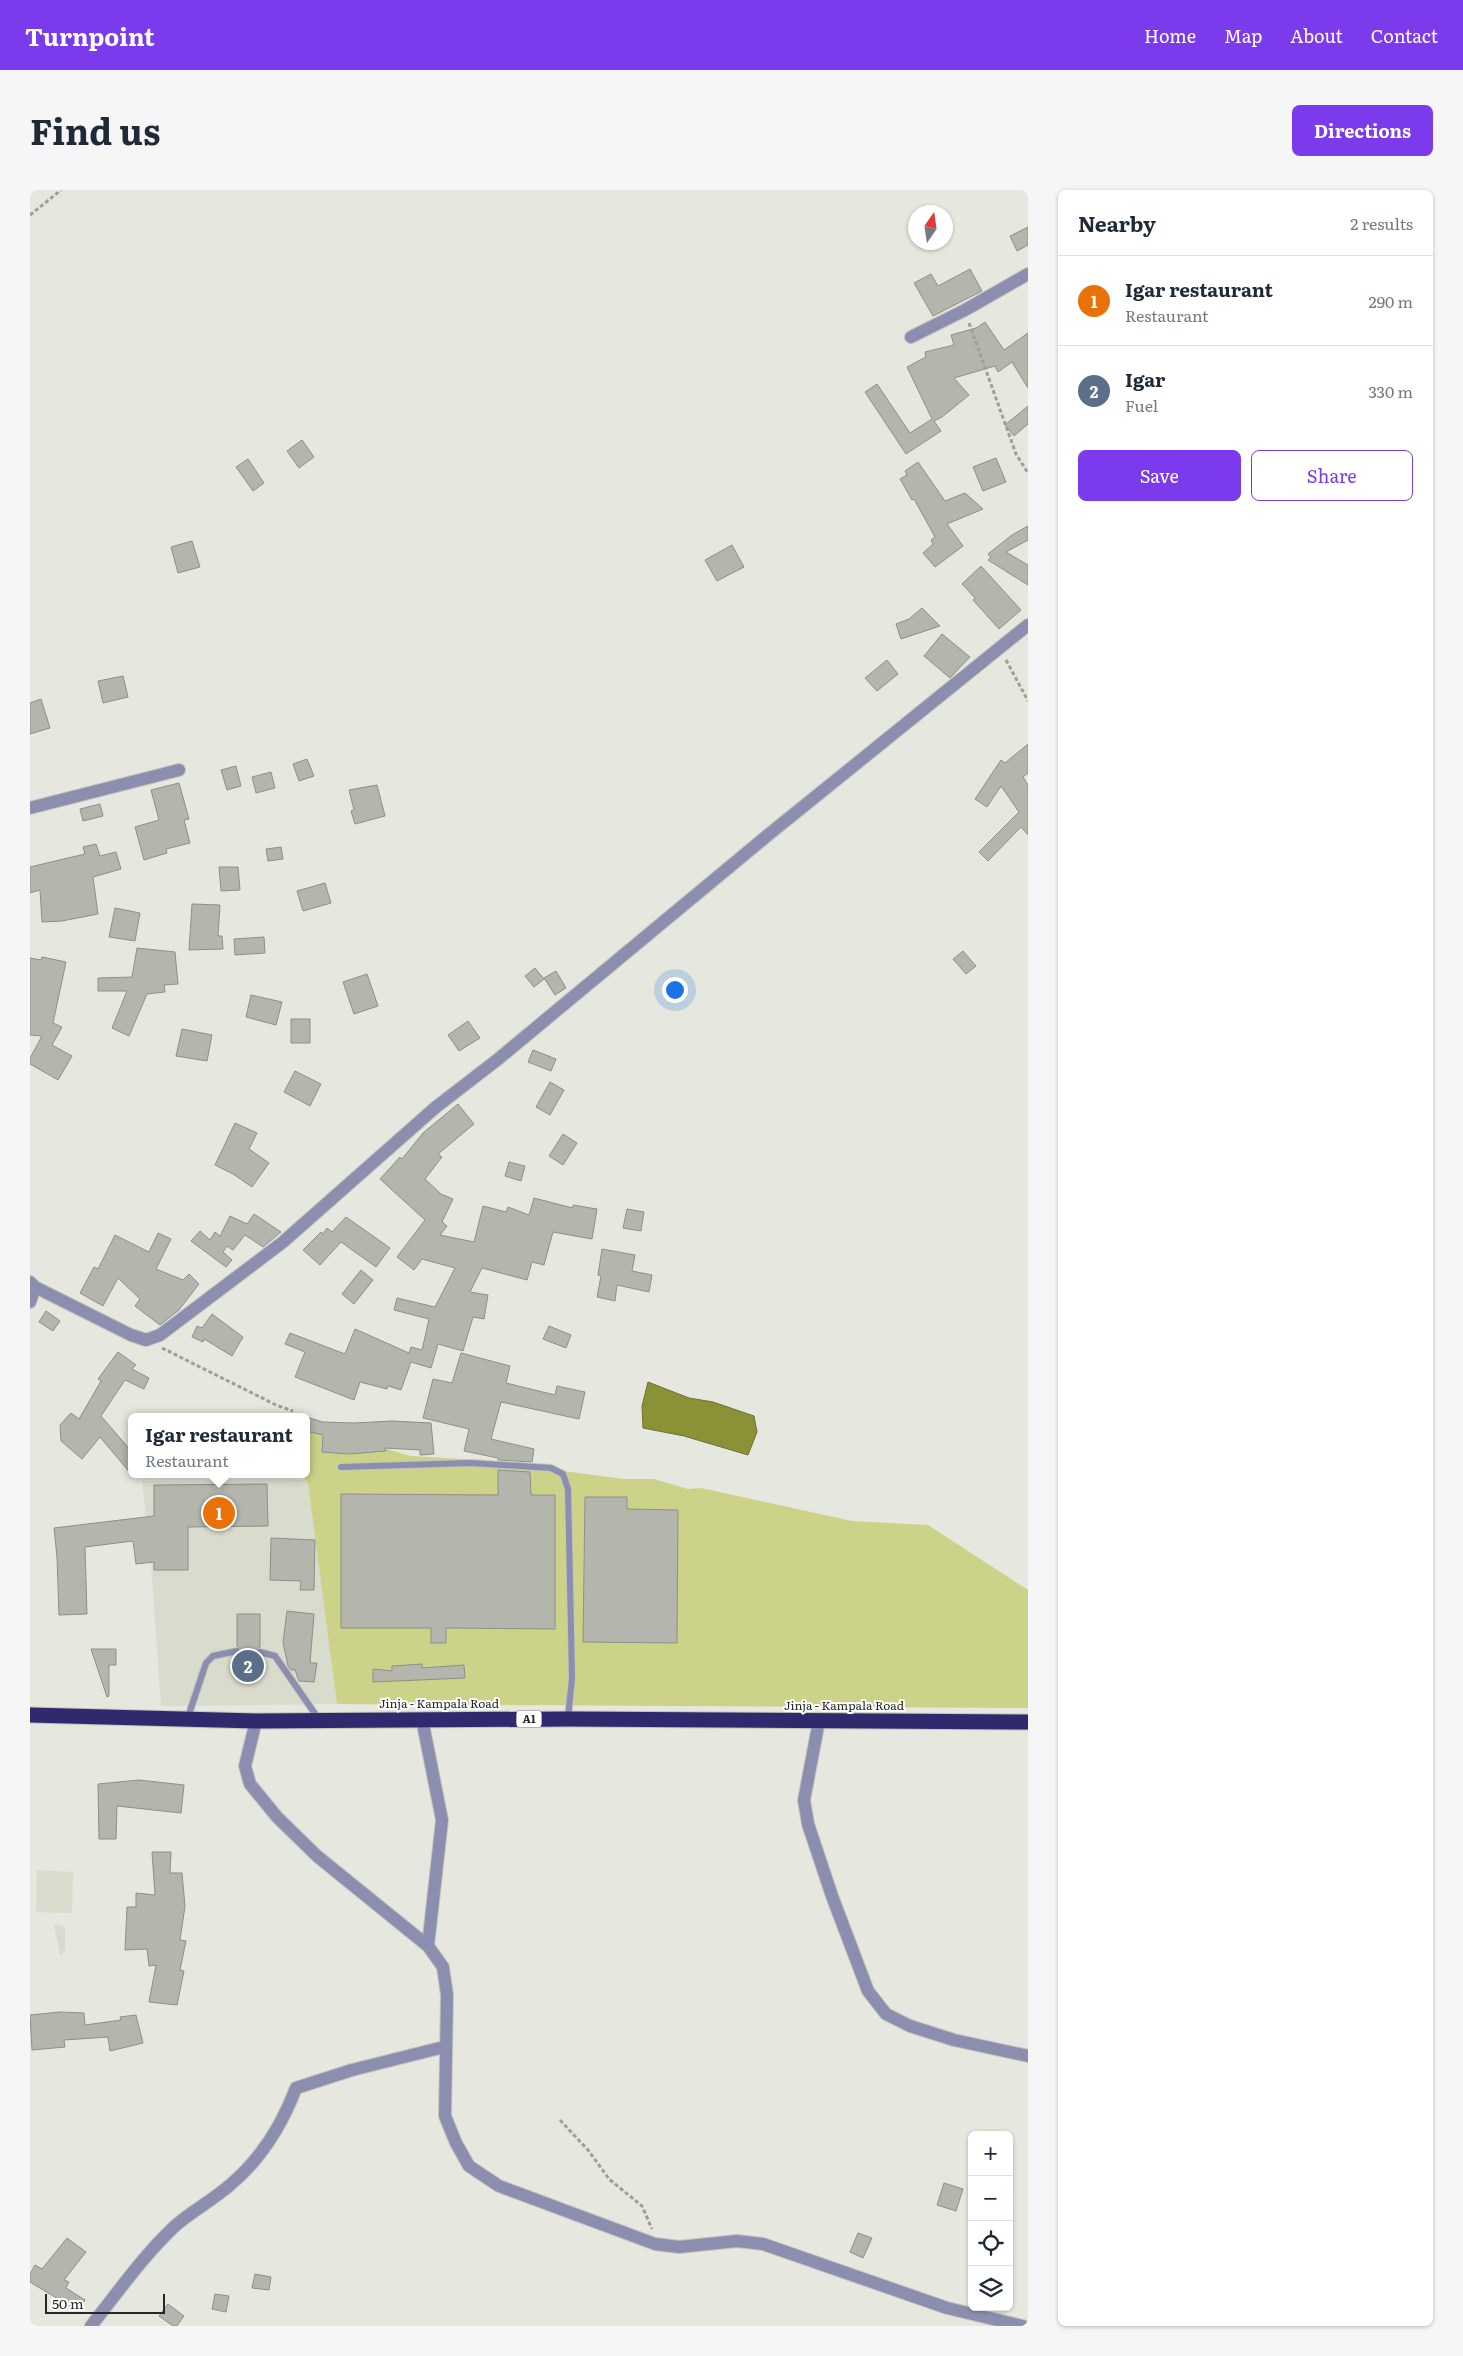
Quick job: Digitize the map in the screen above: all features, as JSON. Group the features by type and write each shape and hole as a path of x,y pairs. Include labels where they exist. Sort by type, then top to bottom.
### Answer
{"highway":[{"name":"Jinja - Kampala Road","path":"30,1715 256,1720 568,1719 1028,1722"}],"street":[{"path":"911,338 1028,274"},
{"path":"30,1302 32,1284 131,1335 146,1340 160,1335 284,1242 436,1107 497,1060 768,835 1028,625"},
{"path":"30,808 179,770"},
{"path":"422,1719 442,1820 428,1946"},
{"path":"256,1720 245,1766 250,1784 277,1816 317,1856 428,1946 443,1967 447,1995 444,2047 445,2116 456,2143 469,2166 499,2186 656,2244 679,2247 737,2241 763,2244 947,2308 1023,2326"},
{"path":"819,1721 804,1800 808,1824 868,1991 886,2014 910,2026 954,2040 1028,2056"},
{"path":"91,2326 125,2280 170,2232 230,2186 254,2162 281,2123 296,2088 352,2070 444,2047"}],"lane":[{"path":"341,1467 470,1463 551,1468 563,1474 568,1489 572,1678 568,1719"},
{"path":"188,1717 206,1663 213,1656 237,1651"},
{"path":"260,1652 275,1656 319,1720"}],"path":[{"path":"30,215 61,190"},
{"path":"965,310 1016,454 1028,473"},
{"path":"1000,648 1028,701"},
{"path":"146,1340 276,1405 293,1411"},
{"path":"560,2120 588,2150 609,2179 642,2206 656,2236 656,2244"}],"shaded area":[{"path":"648,1382 689,1398 713,1402 754,1416 757,1432 748,1455 684,1436 643,1428 642,1406"},
{"path":"310,1425 410,1456 481,1460 623,1479 654,1479 688,1489 701,1488 852,1521 928,1525 1028,1590 1028,1708 337,1704 308,1483 304,1478 310,1478"},
{"path":"309,1480 337,1704 161,1706 151,1562 142,1481"},
{"path":"37,1870 73,1872 72,1913 36,1912"},
{"path":"54,1924 65,1927 65,1951 60,1955"}],"building":[{"path":"1028,227 1028,245 1017,251 1010,236"},
{"path":"970,269 982,291 933,316 914,283 931,274 938,286"},
{"path":"985,322 1004,350 1028,333 1028,388 1012,362 998,372 995,366 954,378 969,395 942,417 934,421 941,431 906,454 865,392 877,384 910,433 932,419 907,367 926,357 925,352 954,345 951,335 976,328"},
{"path":"1028,406 1028,424 1014,436 1005,425"},
{"path":"302,440 314,457 299,468 287,451"},
{"path":"996,458 1006,482 983,491 973,467"},
{"path":"248,459 264,483 253,491 236,467"},
{"path":"918,462 945,501 965,493 983,509 947,524 963,546 935,567 923,553 933,544 931,540 935,537 914,499 912,500 900,479 907,475 905,471"},
{"path":"1028,526 1028,540 1006,552 1028,565 1028,585 988,560 991,558 988,554 1012,535"},
{"path":"192,541 200,567 178,573 171,547"},
{"path":"732,545 744,567 717,581 705,560"},
{"path":"981,566 1021,610 999,629 973,600 975,598 962,584"},
{"path":"922,608 940,626 901,639 896,624 909,619"},
{"path":"942,634 970,657 950,678 924,656"},
{"path":"887,660 898,674 877,691 865,678"},
{"path":"123,676 128,697 103,703 98,681"},
{"path":"41,699 50,728 30,734 30,703"},
{"path":"1028,744 1028,773 1023,777 1028,785 1028,835 1021,827 988,861 979,852 1019,812 1001,786 987,807 975,799 1001,760 1005,763"},
{"path":"307,759 314,776 299,781 293,764"},
{"path":"236,766 241,786 227,790 221,770"},
{"path":"271,772 275,788 256,793 252,777"},
{"path":"179,783 189,819 184,820 190,843 166,849 167,853 144,860 135,827 159,820 151,790"},
{"path":"377,785 385,816 355,824 351,811 354,810 349,790"},
{"path":"100,804 103,816 83,821 80,809"},
{"path":"96,844 100,856 116,852 121,869 93,877 98,914 62,921 42,922 40,890 30,893 30,867 85,854 83,847"},
{"path":"281,847 283,859 268,861 266,849"},
{"path":"219,867 238,867 240,890 221,891"},
{"path":"325,883 331,903 303,911 297,891"},
{"path":"192,904 220,905 218,936 222,936 223,949 189,950"},
{"path":"115,908 140,913 135,941 109,937"},
{"path":"264,937 265,953 235,955 234,939"},
{"path":"137,948 175,952 178,984 164,985 165,992 147,994 129,1036 112,1028 127,991 98,991 98,978 132,977"},
{"path":"963,951 976,966 966,974 953,959"},
{"path":"42,957 66,962 53,1023 62,1027 52,1045 72,1056 58,1080 30,1064 30,1058 42,1036 30,1035 30,958 41,960"},
{"path":"535,968 544,979 534,987 525,976"},
{"path":"556,971 566,988 555,995 544,978"},
{"path":"367,974 378,1006 354,1014 343,982"},
{"path":"251,995 282,1002 276,1025 246,1017"},
{"path":"291,1019 310,1019 310,1043 291,1043"},
{"path":"468,1021 480,1038 459,1051 448,1035"},
{"path":"182,1029 212,1035 207,1061 176,1056"},
{"path":"533,1050 556,1059 551,1071 528,1062"},
{"path":"295,1071 321,1084 310,1106 284,1092"},
{"path":"550,1082 564,1090 550,1115 536,1107"},
{"path":"458,1104 474,1124 438,1154 442,1157 425,1179 441,1194 453,1199 442,1222 447,1226 440,1235 474,1242 483,1206 506,1212 508,1207 529,1215 534,1198 573,1208 573,1205 597,1209 592,1239 553,1232 544,1265 532,1262 527,1280 482,1268 470,1292 488,1295 484,1319 473,1317 463,1351 438,1344 431,1368 411,1362 401,1390 388,1386 387,1389 360,1382 354,1400 295,1377 305,1352 285,1344 290,1333 345,1354 355,1329 409,1353 411,1347 422,1350 429,1319 394,1310 397,1298 435,1307 455,1268 422,1259 414,1270 397,1257 425,1220 380,1179 400,1157 402,1159 423,1133"},
{"path":"235,1123 257,1133 249,1149 269,1163 252,1187 215,1165"},
{"path":"563,1134 577,1143 563,1165 549,1156"},
{"path":"509,1162 525,1166 521,1181 505,1176"},
{"path":"627,1209 644,1212 641,1231 623,1228"},
{"path":"254,1214 281,1232 263,1247 245,1235 233,1250 227,1246 223,1252 232,1260 226,1267 191,1241 200,1231 210,1240 215,1232 220,1236 230,1216 247,1224"},
{"path":"346,1217 390,1248 376,1267 341,1242 320,1265 303,1250 321,1232 323,1234 327,1228 332,1232"},
{"path":"158,1233 171,1239 156,1269 183,1280 189,1274 199,1284 179,1310 160,1325 135,1306 140,1299 118,1278 103,1306 80,1293 94,1267 98,1269 115,1235 149,1252"},
{"path":"602,1249 635,1255 632,1271 652,1275 649,1292 617,1285 615,1301 597,1297 601,1276 598,1275"},
{"path":"361,1270 373,1280 354,1304 342,1294"},
{"path":"46,1311 60,1321 53,1331 39,1322"},
{"path":"212,1314 243,1337 232,1356 204,1339 203,1342 192,1337 197,1326 202,1328"},
{"path":"549,1326 571,1335 566,1348 543,1339"},
{"path":"118,1352 136,1365 132,1369 149,1378 144,1389 125,1380 101,1416 128,1447 128,1470 100,1437 82,1459 61,1441 60,1425 71,1413 79,1419 101,1381 98,1379"},
{"path":"461,1353 510,1366 506,1383 555,1395 557,1386 585,1392 579,1419 501,1402 491,1439 534,1449 532,1462 498,1460 498,1458 464,1451 469,1429 423,1418 433,1379 452,1383"},
{"path":"310,1418 323,1422 392,1421 431,1423 434,1454 420,1455 420,1450 385,1448 386,1451 349,1454 322,1452 323,1435 310,1432"},
{"path":"498,1470 530,1472 531,1495 555,1495 555,1629 446,1628 446,1643 431,1643 431,1628 341,1628 341,1494 498,1495"},
{"path":"267,1484 268,1526 188,1527 188,1570 154,1570 154,1562 136,1564 133,1541 85,1547 87,1614 59,1615 54,1528 154,1516 154,1485"},
{"path":"585,1497 627,1497 627,1509 678,1510 677,1643 583,1642"},
{"path":"271,1538 315,1540 314,1590 300,1590 301,1581 270,1580"},
{"path":"287,1611 314,1614 310,1663 317,1663 314,1682 299,1681 295,1670 291,1670 288,1666 283,1642"},
{"path":"237,1614 260,1614 260,1647 255,1651 256,1655 260,1657 259,1673 237,1673 237,1656 242,1650 237,1646"},
{"path":"91,1649 116,1649 116,1665 109,1665 109,1696 107,1697"},
{"path":"422,1664 422,1668 464,1665 465,1678 373,1682 373,1669 392,1671 392,1666"},
{"path":"139,1780 184,1785 181,1813 117,1806 116,1839 99,1839 98,1784"},
{"path":"152,1852 171,1852 170,1873 182,1873 185,1906 180,1940 186,1941 180,1970 184,1971 177,2005 149,2002 156,1965 149,1966 147,1949 125,1950 127,1907 136,1907 136,1893 155,1895"},
{"path":"60,2012 84,2013 85,2025 121,2020 120,2017 136,2015 143,2043 110,2051 108,2037 64,2040 65,2047 32,2050 30,2015"},
{"path":"944,2183 963,2189 956,2211 937,2205"},
{"path":"858,2233 872,2238 863,2258 850,2252"},
{"path":"67,2238 86,2252 64,2280 69,2282 66,2288 85,2300 78,2311 30,2282 30,2274 35,2265 42,2269"},
{"path":"255,2274 271,2277 269,2290 252,2288"},
{"path":"215,2294 229,2296 226,2312 212,2309"},
{"path":"168,2304 184,2316 177,2326 173,2326 159,2316"}],"place":[{"name":"Igar restaurant","path":"219,1513"},
{"name":"Igar","path":"248,1666"}]}
